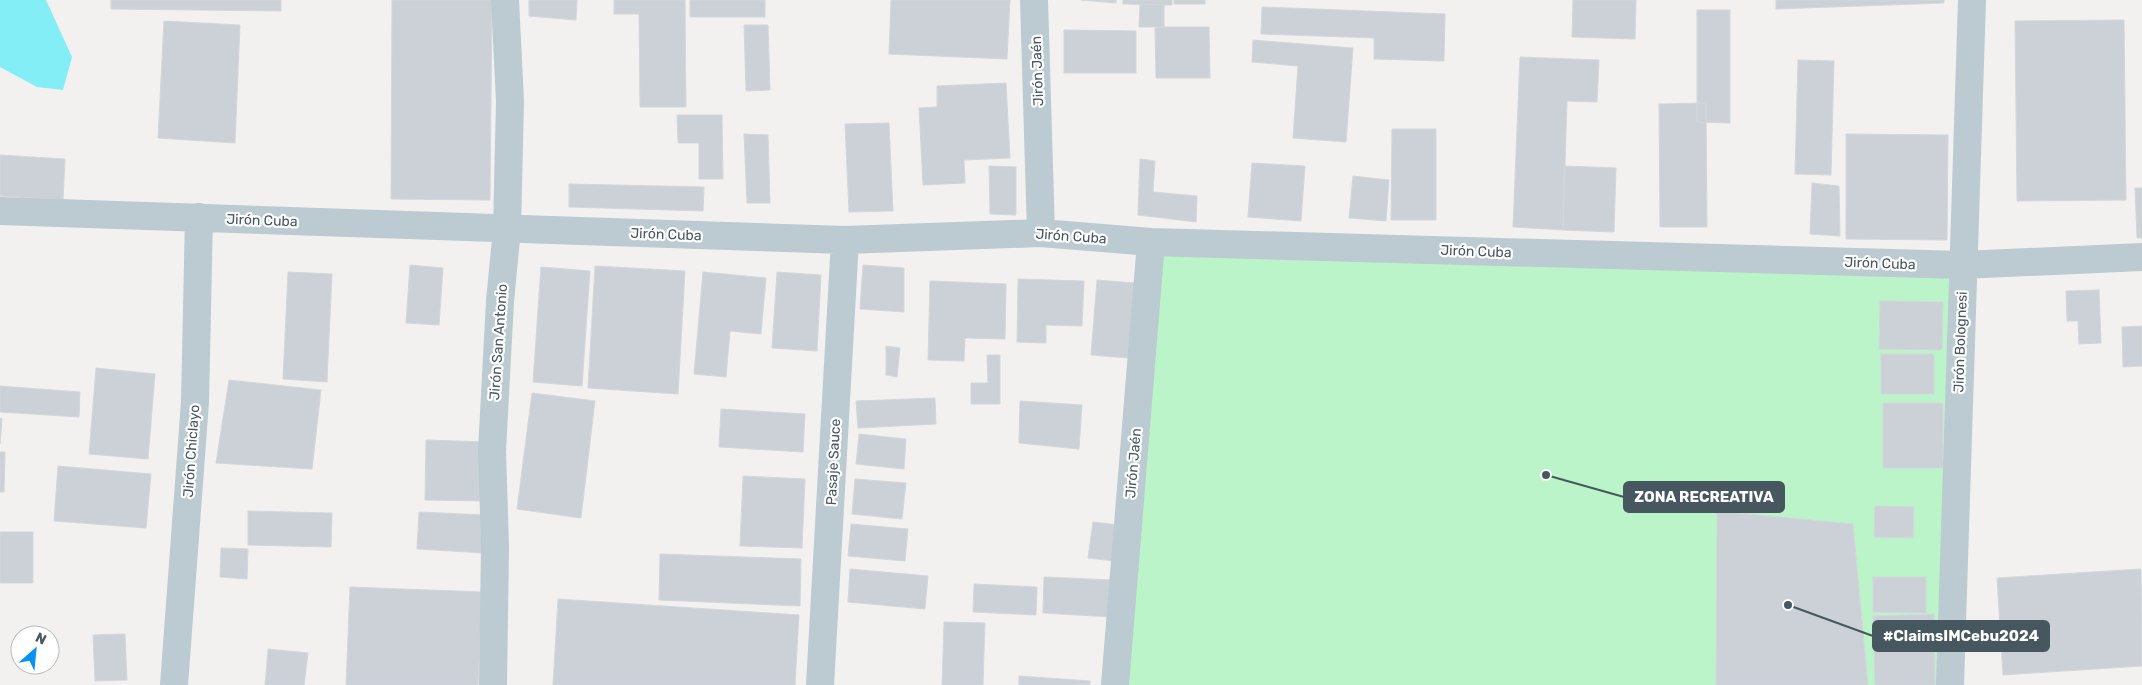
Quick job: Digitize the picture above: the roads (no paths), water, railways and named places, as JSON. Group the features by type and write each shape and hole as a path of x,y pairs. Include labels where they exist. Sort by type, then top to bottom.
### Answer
{"street":[{"name":"Jirón San Antonio","path":"493,685 495,547 492,451 500,301 508,228 510,101 505,0"},
{"name":"Jirón Jaén","path":"1034,0 1041,233"},
{"name":"Jirón Bolognesi","path":"1950,685 1972,0"},
{"name":"Jirón Cuba","path":"0,211 845,240 1041,233 1151,242 1962,265 2142,257"},
{"name":"Jirón Chiclayo","path":"174,685 195,402 199,217"},
{"name":"Pasaje Sauce","path":"820,685 845,240"},
{"name":"Jirón Jaén","path":"1115,685 1151,242"}],"water":[{"path":"0,0 46,0 72,57 63,90 37,87 0,67"}],"place":[{"name":"ZONA RECREATIVA","path":"1546,475"},
{"name":"#ClaimsIMCebu2024","path":"1788,605"}]}
